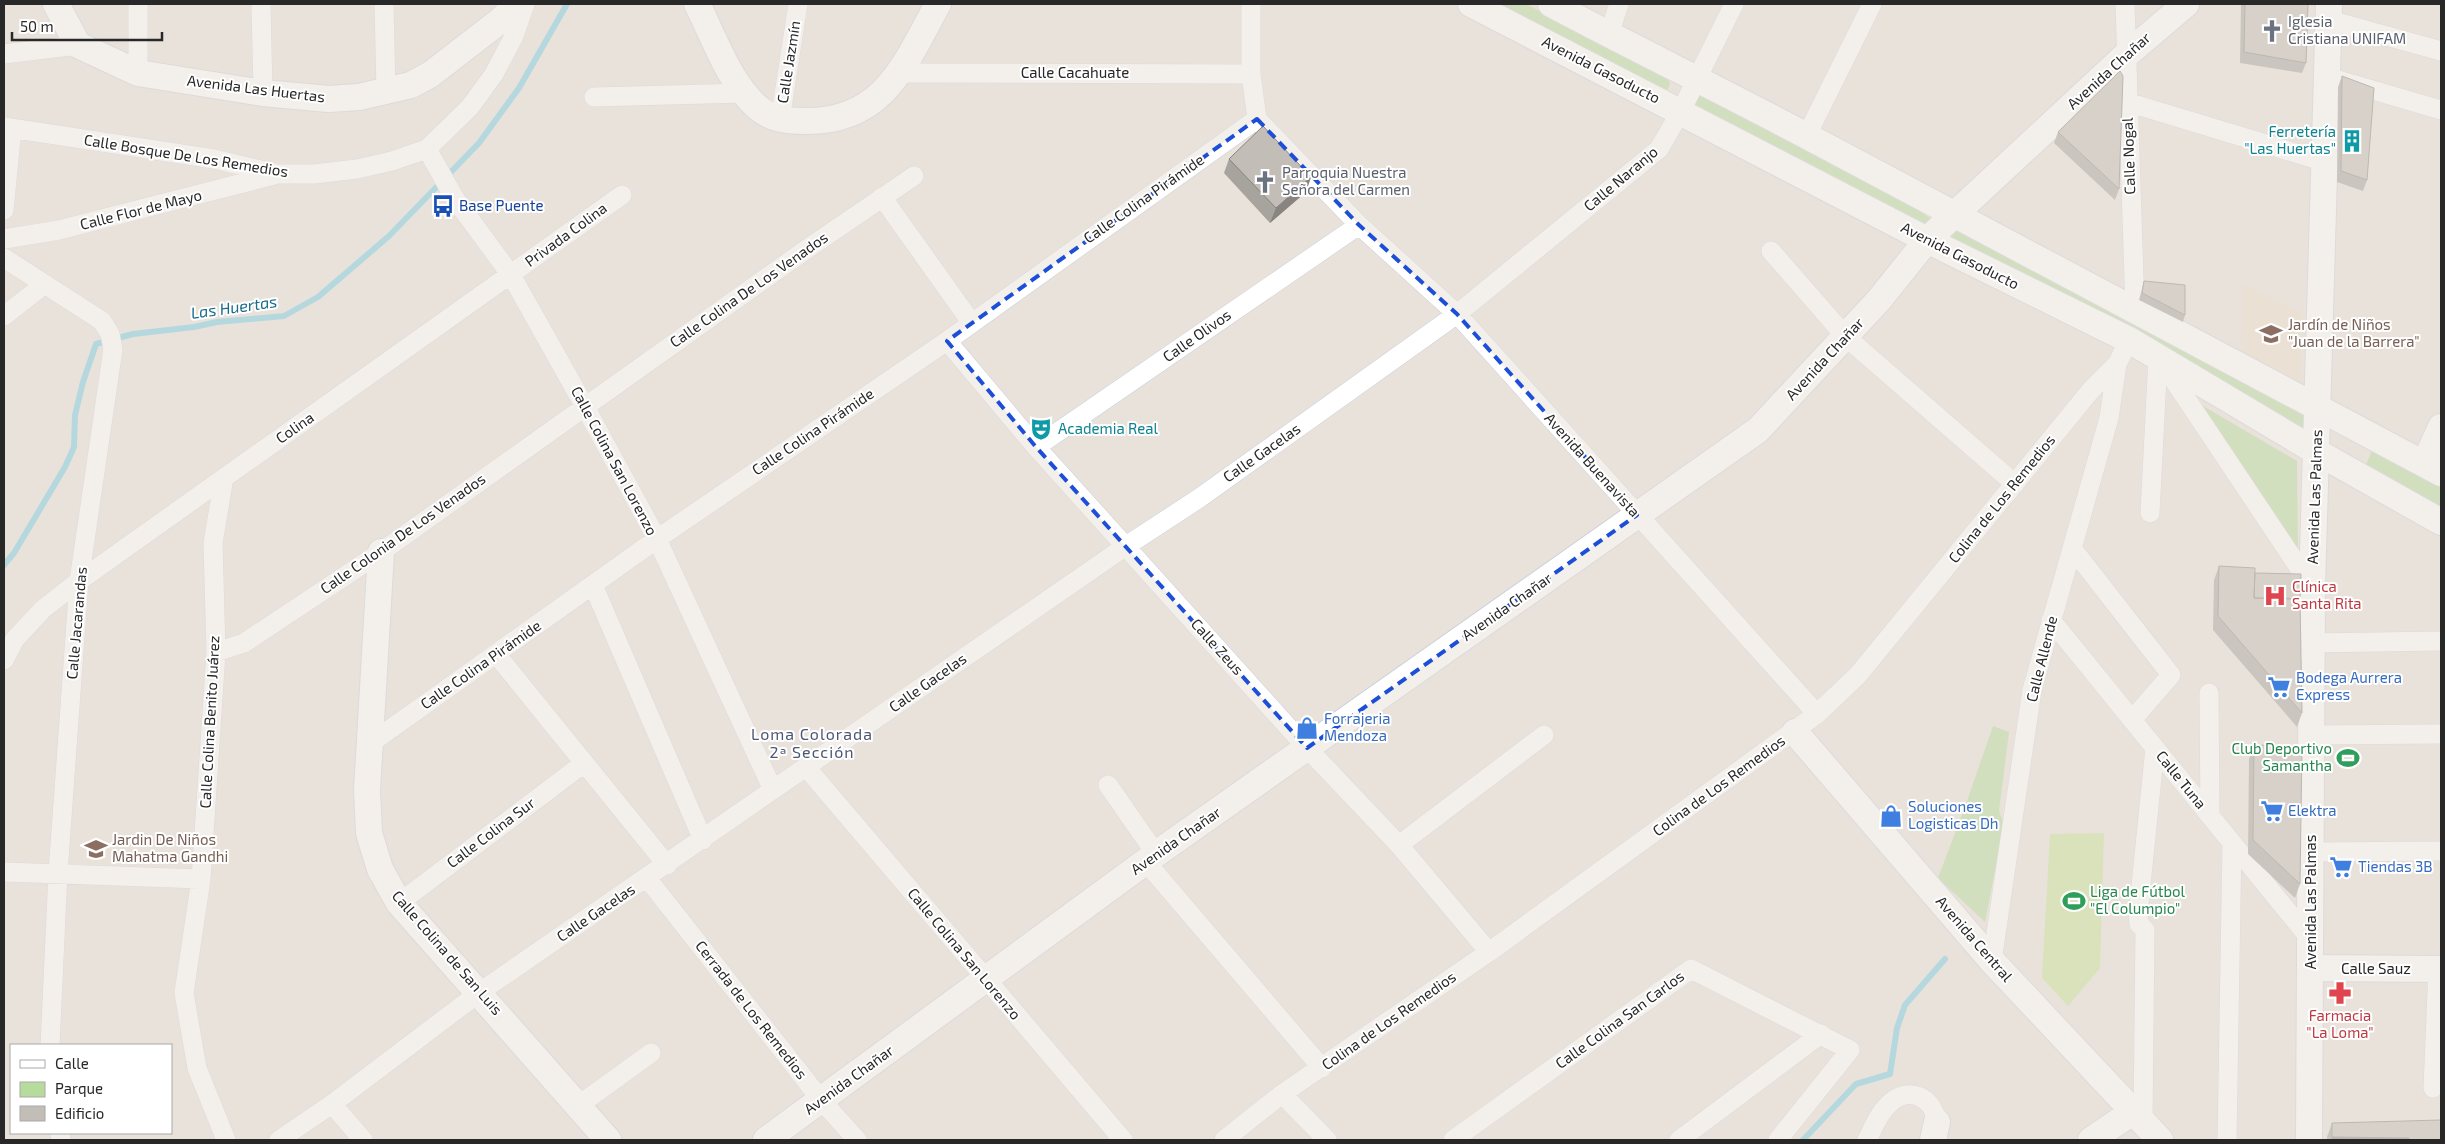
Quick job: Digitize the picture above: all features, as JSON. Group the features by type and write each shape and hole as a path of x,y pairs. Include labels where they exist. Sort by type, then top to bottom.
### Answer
{"street":[{"path":"4,54 78,45 56,4"},
{"path":"138,4 138,73"},
{"path":"261,4 264,93"},
{"path":"384,4 386,92"},
{"name":"Avenida Las Huertas","path":"78,45 138,73 264,93 329,98 386,92 411,85 431,74 501,20 517,4"},
{"name":"Calle Bosque De Los Remedios","path":"8,127 214,159 277,174 314,174 357,169 430,155 470,108 494,74 514,36 525,4"},
{"path":"697,4 744,94 756,107 780,120 811,121 850,113 871,103 886,91 900,73 938,4"},
{"name":"Calle Jazmín","path":"780,120 798,4"},
{"path":"1251,4 1251,74 1257,119"},
{"name":"Avenida Gasoducto","path":"1471,4 1927,240 2129,340 2317,452 2441,522"},
{"path":"1551,4 1695,80 1806,135 2135,309 2318,410 2433,468 2441,427"},
{"path":"1608,34 1619,4"},
{"name":"Calle Naranjo","path":"1457,314 1659,149 1681,111 1734,4"},
{"path":"1806,135 1872,4"},
{"name":"Calle Nogal","path":"2125,4 2135,309"},
{"name":"Avenida Chañar","path":"766,1140 1151,858 1758,430 1879,300 1927,240 2126,55 2186,4"},
{"path":"2329,12 2441,52"},
{"name":"Avenida Las Palmas","path":"2310,1140 2312,968 2311,643 2329,12"},
{"name":"Calle Cacahuate","path":"900,73 1251,74"},
{"path":"2328,77 2441,110"},
{"path":"594,97 744,94"},
{"path":"2127,102 2325,162"},
{"name":"Avenida Buenavista","path":"1257,119 1359,225 1457,314 1817,714"},
{"name":"Calle Colina Pirámide","path":"368,745 657,539 947,341 1257,119"},
{"path":"4,210 8,127"},
{"name":"Calle Colina San Lorenzo","path":"430,155 455,199 511,275 657,539 773,790"},
{"name":"Calle Flor de Mayo","path":"4,238 59,230 277,174"},
{"name":"Calle Colina De Los Venados","path":"584,406 914,176"},
{"name":"Privada Colina","path":"511,275 622,195"},
{"path":"882,197 972,322"},
{"name":"Calle Olivos","path":"1036,447 1359,225"},
{"path":"1771,251 1846,336 2015,484"},
{"name":"Calle Jacarandas","path":"4,258 102,321 111,342 79,581 58,873 50,1044"},
{"name":"Colina","path":"4,660 15,638 44,609 79,581 511,275"},
{"path":"4,316 45,284"},
{"name":"Calle Gacelas","path":"279,1140 332,1104 480,992 1198,498 1457,314"},
{"name":"Colina de Los Remedios","path":"1224,1140 1282,1094 1489,952 1795,732 1817,714 1858,675 2091,390 2117,364 2129,340"},
{"name":"Calle Zeus","path":"947,341 1036,447 1307,748 1399,845 1489,952"},
{"path":"2150,513 2158,358"},
{"path":"2158,358 2312,587"},
{"name":"Calle Allende","path":"1992,961 2032,690 2109,418 2117,364"},
{"name":"Calle Colonia De Los Venados","path":"216,652 244,643 380,552 584,406"},
{"name":"Calle Colina Benito Juárez","path":"224,478 213,543 216,652 200,879 184,993 197,1068 226,1140"},
{"path":"2072,548 2171,675 2132,720"},
{"name":"Calle Colina de San Luis","path":"380,552 367,790 369,833 380,869 399,902 608,1140"},
{"path":"593,584 703,840"},
{"name":"Calle Tuna","path":"2051,620 2311,940"},
{"path":"2311,643 2441,641"},
{"path":"496,654 583,764 667,865"},
{"path":"2208,693 2210,816"},
{"name":"Avenida Central","path":"1795,732 1992,961 2160,1140"},
{"path":"2312,734 2441,734"},
{"path":"1399,845 1544,736"},
{"path":"2091,1140 2138,1116 2145,930 2139,924 2138,914 2155,748"},
{"name":"Calle Colina Sur","path":"399,902 583,764"},
{"name":"Calle Colina San Lorenzo","path":"806,767 1123,1140"},
{"path":"1108,785 1151,858 1322,1068"},
{"path":"2227,1140 2232,843"},
{"path":"2311,852 2441,851"},
{"path":"4,872 200,879"},
{"name":"Cerrada de Los Remedios","path":"647,878 822,1100 856,1140"},
{"name":"Calle Sauz","path":"2312,968 2440,969"},
{"name":"Calle Colina San Carlos","path":"1454,1140 1691,969 1850,1050 1778,1140"},
{"path":"2433,1088 2440,969"},
{"path":"1679,1140 1821,1034"},
{"path":"579,1105 651,1053"},
{"path":"1282,1094 1327,1140"},
{"path":"1867,1140 1879,1116 1889,1104 1900,1096 1916,1096 1929,1101 1935,1111 1935,1131"},
{"path":"332,1104 363,1140"}],"highlighted area":[{"path":"1257,119 1359,225 1457,314 1637,515 1307,748 1036,447 947,341"}],"shaded area":[{"name":"Jardín de Niños \"Juan de la Barrera\"","path":"2243,284 2301,313 2300,383 2241,355"}],"green space":[{"path":"1486,4 1526,4 1666,74 1670,84 1667,91"},
{"path":"1696,92 1910,205 1933,220 1922,230 1693,112"},
{"path":"1957,228 2178,345 2310,419 2306,434 1946,239"},
{"path":"2191,399 2297,461 2298,560"},
{"path":"2372,451 2441,487 2441,508 2365,467"},
{"path":"1993,726 2009,732 1999,811 2004,825 1985,922 1938,878"},
{"name":"Liga de Fútbol \"El Columpio\"","path":"2104,833 2100,968 2068,1006 2042,978 2050,834"}],"building":[{"path":"2245,4 2308,4 2306,63 2244,52"},
{"path":"2120,71 2123,76 2119,189 2058,132"},
{"name":"Ferretería \"Las Huertas\"","path":"2342,76 2374,88 2367,180 2341,171"},
{"name":"Parroquia Nuestra Señora del Carmen","path":"1263,126 1311,177 1276,208 1229,159"},
{"path":"2144,281 2185,285 2185,315 2142,293"},
{"name":"Bodega Aurrera Express","path":"2219,566 2255,568 2254,598 2300,599 2302,713 2218,616"},
{"path":"2255,573 2301,574 2300,603 2300,599 2254,598"},
{"name":"Elektra","path":"2254,745 2302,746 2300,884 2253,840"},
{"path":"2441,1120 2441,1140 2332,1137 2332,1123"}],"waterway":[{"name":"Las Huertas","path":"4,565 14,553 65,467 74,447 75,415 83,382 96,344 133,334 194,327 217,322 284,316 318,297 389,236 479,143 519,88 567,4"},
{"path":"1803,1140 1856,1084 1890,1074 1897,1028 1905,1005 1945,959"}],"place":[{"name":"Iglesia Cristiana UNIFAM","path":"2272,31"},
{"name":"Ferretería \"Las Huertas\"","path":"2352,141"},
{"name":"Parroquia Nuestra Señora del Carmen","path":"1265,182"},
{"name":"Base Puente","path":"443,206"},
{"name":"Jardín de Niños \"Juan de la Barrera\"","path":"2271,334"},
{"name":"Academia Real","path":"1041,429"},
{"name":"Clínica Santa Rita","path":"2275,596"},
{"name":"Bodega Aurrera Express","path":"2279,687"},
{"name":"Forrajeria Mendoza","path":"1307,728"},
{"name":"Club Deportivo Samantha","path":"2348,758"},
{"name":"Elektra","path":"2272,811"},
{"name":"Soluciones Logisticas Dh","path":"1891,816"},
{"name":"Jardin De Niños Mahatma Gandhi","path":"96,849"},
{"name":"Tiendas 3B","path":"2341,867"},
{"name":"Liga de Fútbol \"El Columpio\"","path":"2074,901"},
{"name":"Farmacia \"La Loma\"","path":"2340,993"}],"district":[{"name":"Loma Colorada 2ª Sección","path":"812,743"}]}
